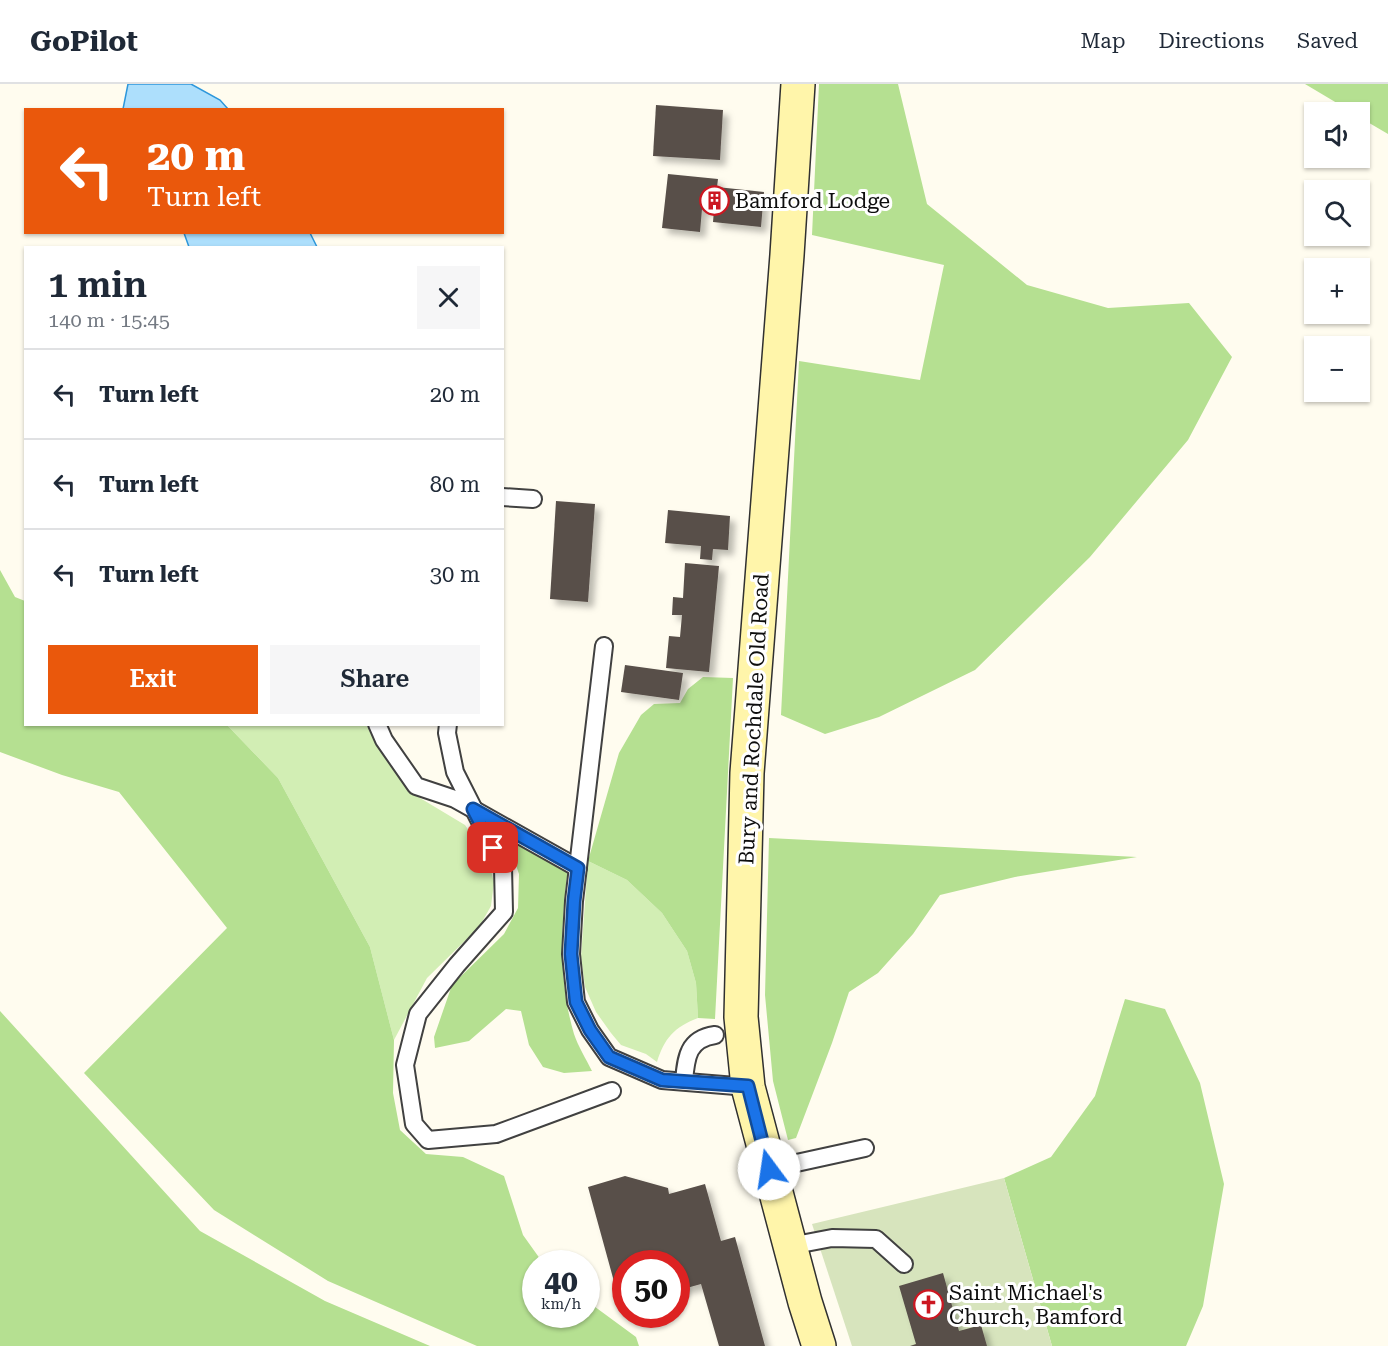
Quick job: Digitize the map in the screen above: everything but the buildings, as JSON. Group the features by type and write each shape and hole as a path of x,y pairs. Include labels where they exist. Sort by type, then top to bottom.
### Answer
{"main road":[{"name":"Bury and Rochdale Old Road","path":"798,84 747,772 741,1017 748,1086 805,1302 819,1346"}],"lane":[{"path":"504,498 533,499"},
{"path":"604,646 574,901 571,954 576,1002 590,1030 609,1057 662,1080 748,1086"},
{"path":"378,726 384,740 416,786 455,799 578,868"},
{"path":"448,726 447,733 455,772 503,867 504,912 418,1014 405,1065 414,1124 428,1140 496,1134 612,1091"},
{"path":"684,1081 686,1063 694,1043 715,1035"},
{"path":"769,1169 865,1148"},
{"path":"790,1246 831,1238 876,1239 904,1264"}],"green space":[{"path":"819,84 898,84 927,204 1027,285 1108,308 1189,303 1232,357 1188,440 1090,557 975,670 879,717 825,734 781,715 799,361 920,380 944,265 812,235"},
{"path":"1305,84 1388,84 1388,134 1370,123 1370,102 1335,102"},
{"path":"0,570 15,597 24,601 24,726 228,726 278,778 370,947 394,1040 393,1093 400,1130 426,1154 463,1157 504,1176 523,1235 534,1250 522,1250 522,1328 600,1328 600,1311 612,1319 612,1328 624,1328 636,1337 639,1346 477,1346 328,1281 214,1210 84,1073 227,928 119,792 62,775 0,752"},
{"path":"703,677 733,678 715,1019 698,1018 696,983 687,951 662,913 627,880 588,861 619,753 641,715 654,704 680,703 688,689"},
{"path":"228,726 367,726 415,795 465,825 487,857 494,882 491,906 479,927 427,978 394,1040 370,947 278,778"},
{"path":"506,836 568,868 562,951 565,993 574,1034 592,1071 564,1073 543,1067 529,1045 521,1011 506,1009 469,1041 435,1048 434,1037 452,985 504,934 518,908 519,874"},
{"path":"769,838 1137,857 1015,877 940,895 913,934 878,973 849,992 796,1138 788,1140 773,1081 765,995"},
{"path":"588,861 627,880 662,913 687,951 696,983 698,1018 682,1025 671,1035 657,1062 646,1054 621,1045 596,1012 585,987 581,957"},
{"path":"1125,999 1165,1009 1200,1083 1224,1184 1203,1306 1186,1346 1052,1346 1004,1178 1051,1157 1095,1096"},
{"path":"0,1011 200,1231 325,1301 430,1346 0,1346"},
{"path":"1004,1178 1052,1346 852,1346 812,1224"}],"water":[{"path":"128,84 191,84 220,100 227,108 123,108"},
{"path":"184,234 310,234 316,246 189,246"}],"place":[{"name":"Bamford Lodge","path":"714,201"},
{"name":"Saint Michael's Church, Bamford","path":"928,1305"}],"route":[{"path":"493,848 473,809 578,868 571,954 576,1002 590,1030 609,1057 662,1080 748,1086 769,1169"}]}
